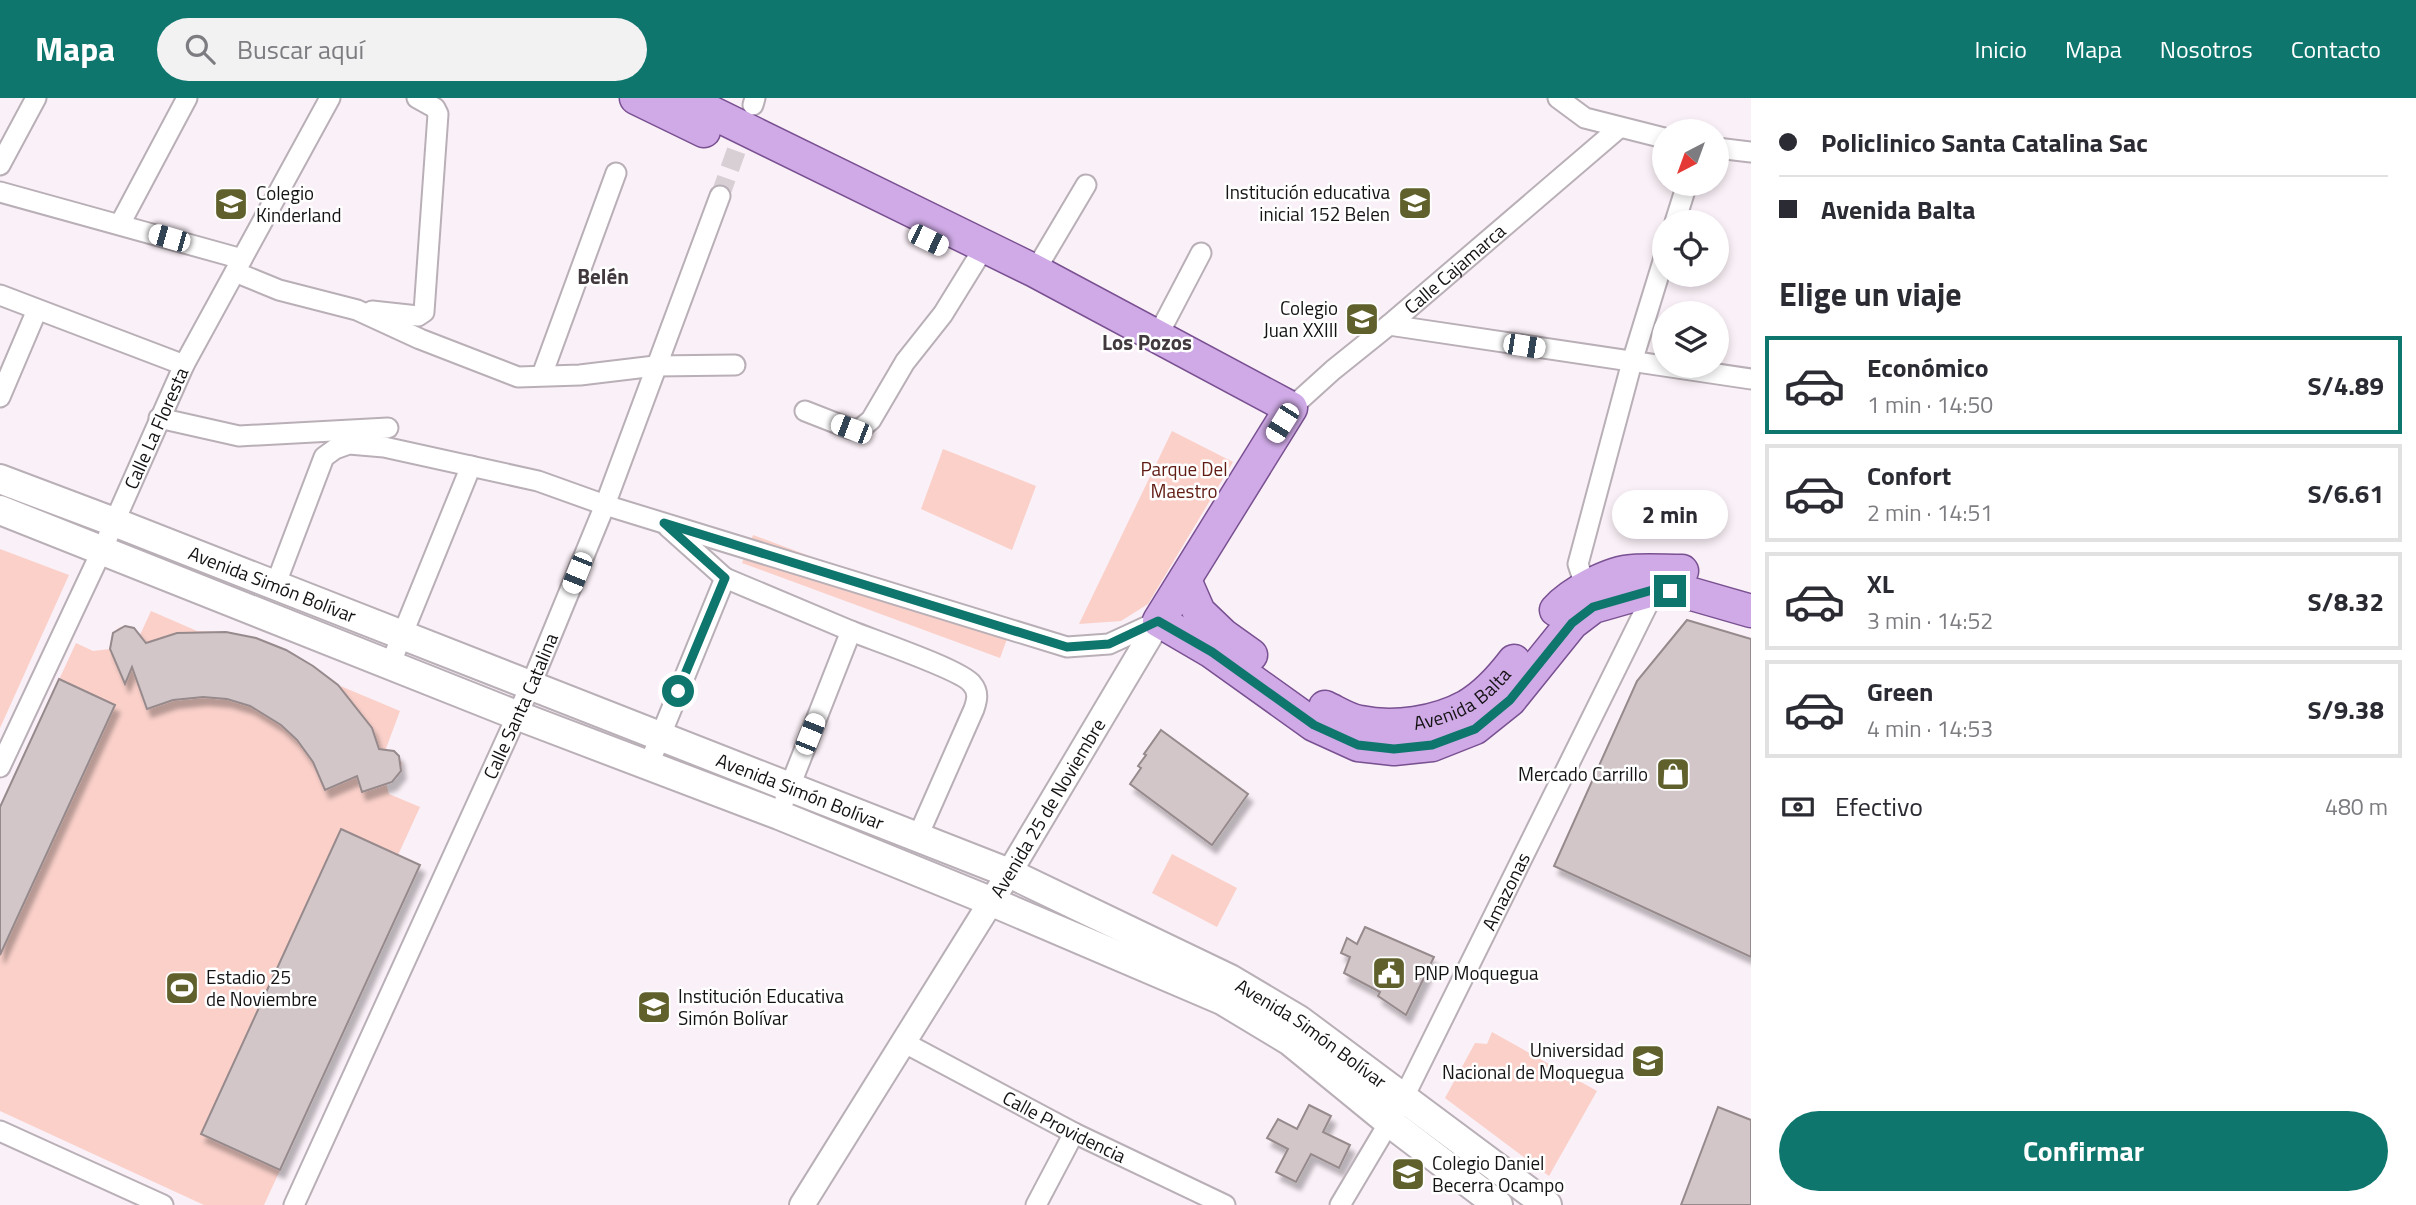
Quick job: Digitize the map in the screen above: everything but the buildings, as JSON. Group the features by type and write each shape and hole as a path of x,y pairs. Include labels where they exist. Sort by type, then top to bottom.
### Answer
{"main road":[{"path":"636,98 979,254 1035,271 1157,337 1286,416"},
{"path":"682,98 979,254 1028,288 1286,416"},
{"name":"Avenida 25 de Noviembre","path":"1158,621 1286,416"},
{"name":"Avenida Simón Bolívar","path":"0,479 918,836 1009,873 1230,979 1299,1020 1499,1205"},
{"name":"Avenida Simón Bolívar","path":"0,510 516,715 779,815 1222,1000 1547,1205"},
{"name":"Avenida Balta","path":"1158,621 1212,652 1314,725 1358,745 1394,749 1432,745 1475,729 1510,700 1590,597 1630,571 1685,592 1751,611"},
{"name":"Avenida Balta","path":"1658,580 1690,571 1751,589"},
{"name":"Avenida Balta","path":"1185,580 1199,611 1223,635 1322,705 1358,722 1392,725 1428,721 1467,706 1496,683 1563,602 1590,597"},
{"path":"290,625 302,595"}],"street":[{"path":"0,165 36,98"},
{"path":"120,224 187,98"},
{"name":"Calle La Floresta","path":"0,767 102,550 184,365 330,98"},
{"path":"0,192 120,224 238,266 279,290 357,310 418,316 424,312 438,114 435,108 417,98"},
{"path":"1558,98 1585,118 1652,135"},
{"name":"Calle Cajamarca","path":"1286,416 1333,369 1389,325 1619,128"},
{"path":"1729,149 1751,152"},
{"path":"542,375 616,173"},
{"path":"1035,271 1086,185"},
{"name":"Calle Santa Catalina","path":"294,1205 530,687 605,505 720,197"},
{"path":"1157,337 1201,253"},
{"path":"805,411 851,429 860,429 871,420 905,362 943,314 979,254"},
{"path":"1590,597 1578,564 1632,362 1655,287"},
{"path":"0,295 184,365"},
{"path":"0,397 37,310"},
{"path":"357,310 420,340 519,377 580,375 655,366 735,365"},
{"path":"1389,325 1751,379"},
{"path":"159,418 239,436 388,428"},
{"path":"275,586 324,457 349,444 384,447 537,481 605,505 1067,647 1109,644 1158,621"},
{"path":"390,665 471,466"},
{"path":"664,523 725,578 936,664 971,681 976,690 974,709 918,836"},
{"path":"649,764 725,578"},
{"name":"Amazonas","path":"1340,1205 1396,1111 1658,580"},
{"name":"Avenida 25 de Noviembre","path":"802,1205 1009,873 1158,621"},
{"path":"779,815 851,631"},
{"name":"Calle Providencia","path":"905,1043 1074,1133 1224,1205"},
{"path":"0,1131 163,1205"},
{"path":"1036,1205 1074,1133"}],"green space":[{"name":"Parque Del Maestro","path":"1172,431 1233,462 1148,604 1121,621 1079,624"},
{"path":"943,449 1036,486 1012,550 921,509"},
{"path":"753,535 1010,631 1000,658 742,563"},
{"path":"0,549 69,575 0,728"},
{"name":"Estadio 25 de Noviembre","path":"151,611 197,631 226,632 256,638 286,650 338,685 400,711 385,751 394,751 402,763 401,771 392,782 386,784 389,794 420,807 398,855 420,865 264,1205 204,1205 0,1111 0,807 76,643 93,651 110,649 113,635 119,627 129,627 140,635"},
{"path":"1172,854 1237,888 1217,927 1152,893"},
{"path":"1492,1032 1597,1091 1549,1176 1445,1098 1475,1043 1487,1044"}],"tunnel":[{"path":"720,196 748,118"}],"place":[{"name":"Institución educativa inicial 152 Belen","path":"1415,203"},
{"name":"Colegio Kinderland","path":"231,204"},
{"name":"Colegio Juan XXIII","path":"1362,319"},
{"name":"Mercado Carrillo","path":"1673,774"},
{"name":"PNP Moquegua","path":"1389,973"},
{"name":"Estadio 25 de Noviembre","path":"182,988"},
{"name":"Institución Educativa Simón Bolívar","path":"654,1007"},
{"name":"Universidad Nacional de Moquegua","path":"1648,1061"},
{"name":"Colegio Daniel Becerra Ocampo","path":"1408,1174"}],"district":[{"name":"Belén","path":"603,277"},
{"name":"Los Pozos","path":"1147,343"}],"route":[{"path":"678,691 725,578 664,523 1067,647 1109,644 1158,621 1212,652 1314,725 1358,745 1394,749 1432,745 1475,729 1510,700 1572,623 1593,607 1656,589 1670,591"}]}
